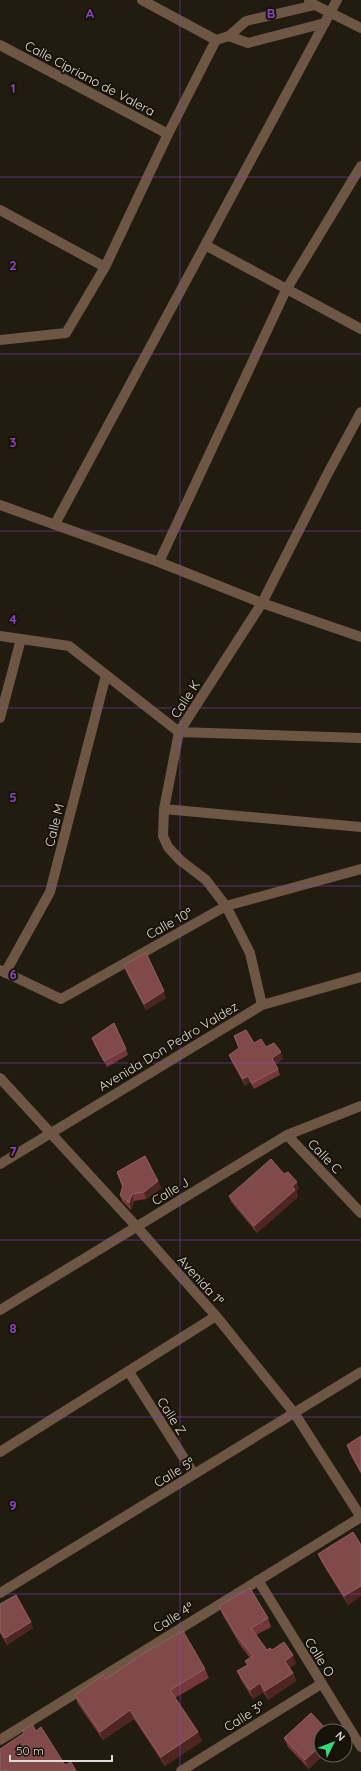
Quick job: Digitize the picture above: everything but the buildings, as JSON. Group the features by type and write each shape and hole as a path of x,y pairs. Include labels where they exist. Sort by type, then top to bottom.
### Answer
{"street":[{"path":"142,0 216,40 229,36 246,21 310,2 361,28"},
{"path":"55,524 337,0"},
{"path":"229,36 248,43 325,23"},
{"path":"0,334 5,340 66,333 105,268 168,134 216,40"},
{"name":"Calle Cipriano de Valera","path":"0,45 168,134"},
{"path":"159,562 286,290 361,166"},
{"path":"0,210 105,268"},
{"path":"205,245 286,290 361,329"},
{"name":"Calle K","path":"262,1005 250,953 226,906 206,880 180,860 168,847 163,836 164,809 179,732 262,603 328,473 361,412"},
{"path":"0,505 159,562 262,603 361,637"},
{"path":"0,636 69,646 179,732 361,738"},
{"path":"0,718 21,639"},
{"name":"Calle M","path":"2,972 50,892 106,675"},
{"path":"164,809 361,827"},
{"name":"Calle 10ª","path":"2,972 61,999 226,906 361,869"},
{"name":"Avenida Don Pedro Valdez","path":"0,1164 262,1005 361,977"},
{"name":"Avenida 1ª","path":"0,1078 136,1226 216,1316 295,1414 361,1517"},
{"name":"Calle J","path":"0,1310 288,1135 361,1106"},
{"name":"Calle C","path":"288,1135 361,1213"},
{"path":"0,1452 216,1316"},
{"name":"Calle Z","path":"129,1372 194,1474"},
{"name":"Calle 5ª","path":"0,1593 295,1414 361,1372"},
{"name":"Calle 4ª","path":"0,1740 361,1517"},
{"name":"Calle O","path":"258,1580 361,1747"},
{"name":"Calle 3ª","path":"180,1771 321,1684"}]}
